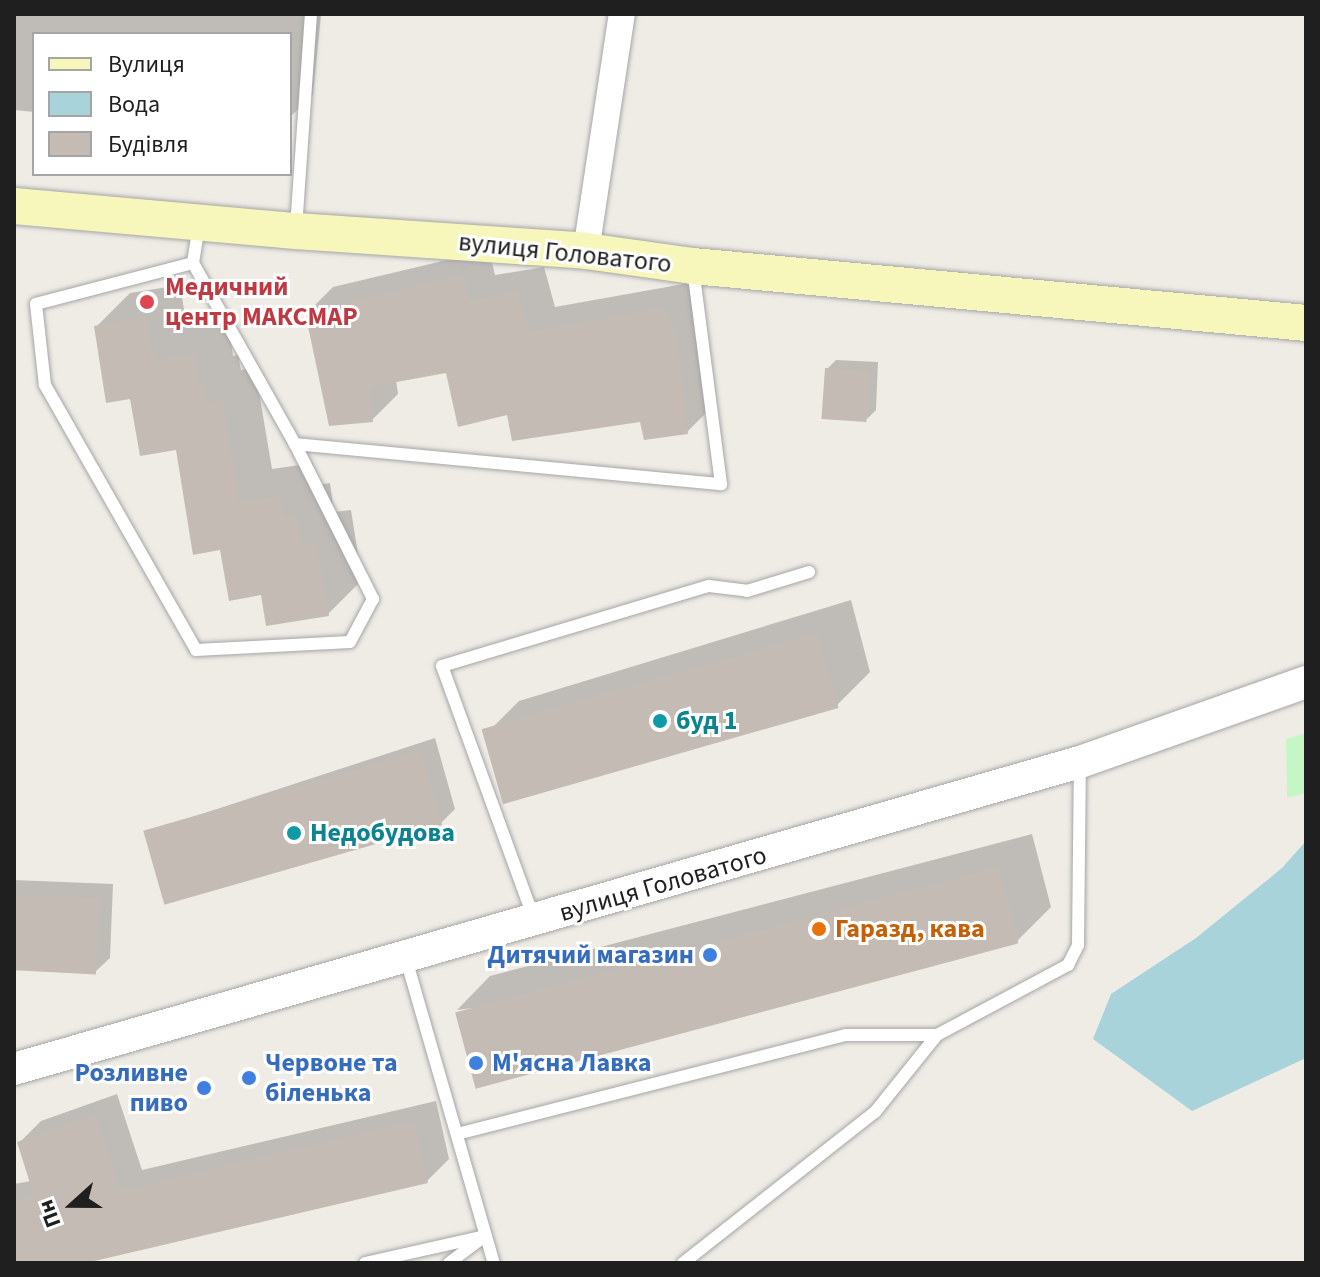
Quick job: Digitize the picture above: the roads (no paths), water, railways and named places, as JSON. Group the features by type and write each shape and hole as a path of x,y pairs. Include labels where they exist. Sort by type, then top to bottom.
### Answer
{"main road":[{"name":"вулиця Головатого","path":"14,206 296,231 586,251 693,266 1306,323"}],"street":[{"path":"586,251 622,14"},
{"name":"вулиця Головатого","path":"14,1069 1080,762 1306,682"}],"lane":[{"path":"296,231 311,14"},
{"path":"193,263 36,304 45,385 196,650 350,642 373,599 295,444 193,263 199,222"},
{"path":"295,444 721,484 693,266"},
{"path":"535,921 442,666 709,586 747,591 809,572"},
{"path":"683,1263 875,1112 937,1035 1068,965 1078,945 1080,762"},
{"path":"406,958 494,1263"},
{"path":"457,1134 846,1035 937,1035"},
{"path":"365,1263 486,1236"},
{"path":"449,1263 486,1236"}],"water":[{"path":"1306,841 1306,1058 1192,1111 1093,1039 1111,994 1196,938 1282,868"}],"place":[{"name":"Медичний центр МАКСМАР","path":"147,302"},
{"name":"буд 1","path":"660,721"},
{"name":"Недобудова","path":"294,833"},
{"name":"Гаразд, кава","path":"819,929"},
{"name":"Дитячий магазин","path":"710,955"},
{"name":"М'ясна Лавка","path":"476,1063"},
{"name":"Червоне та біленька","path":"249,1078"},
{"name":"Розливне пиво","path":"204,1088"}]}
